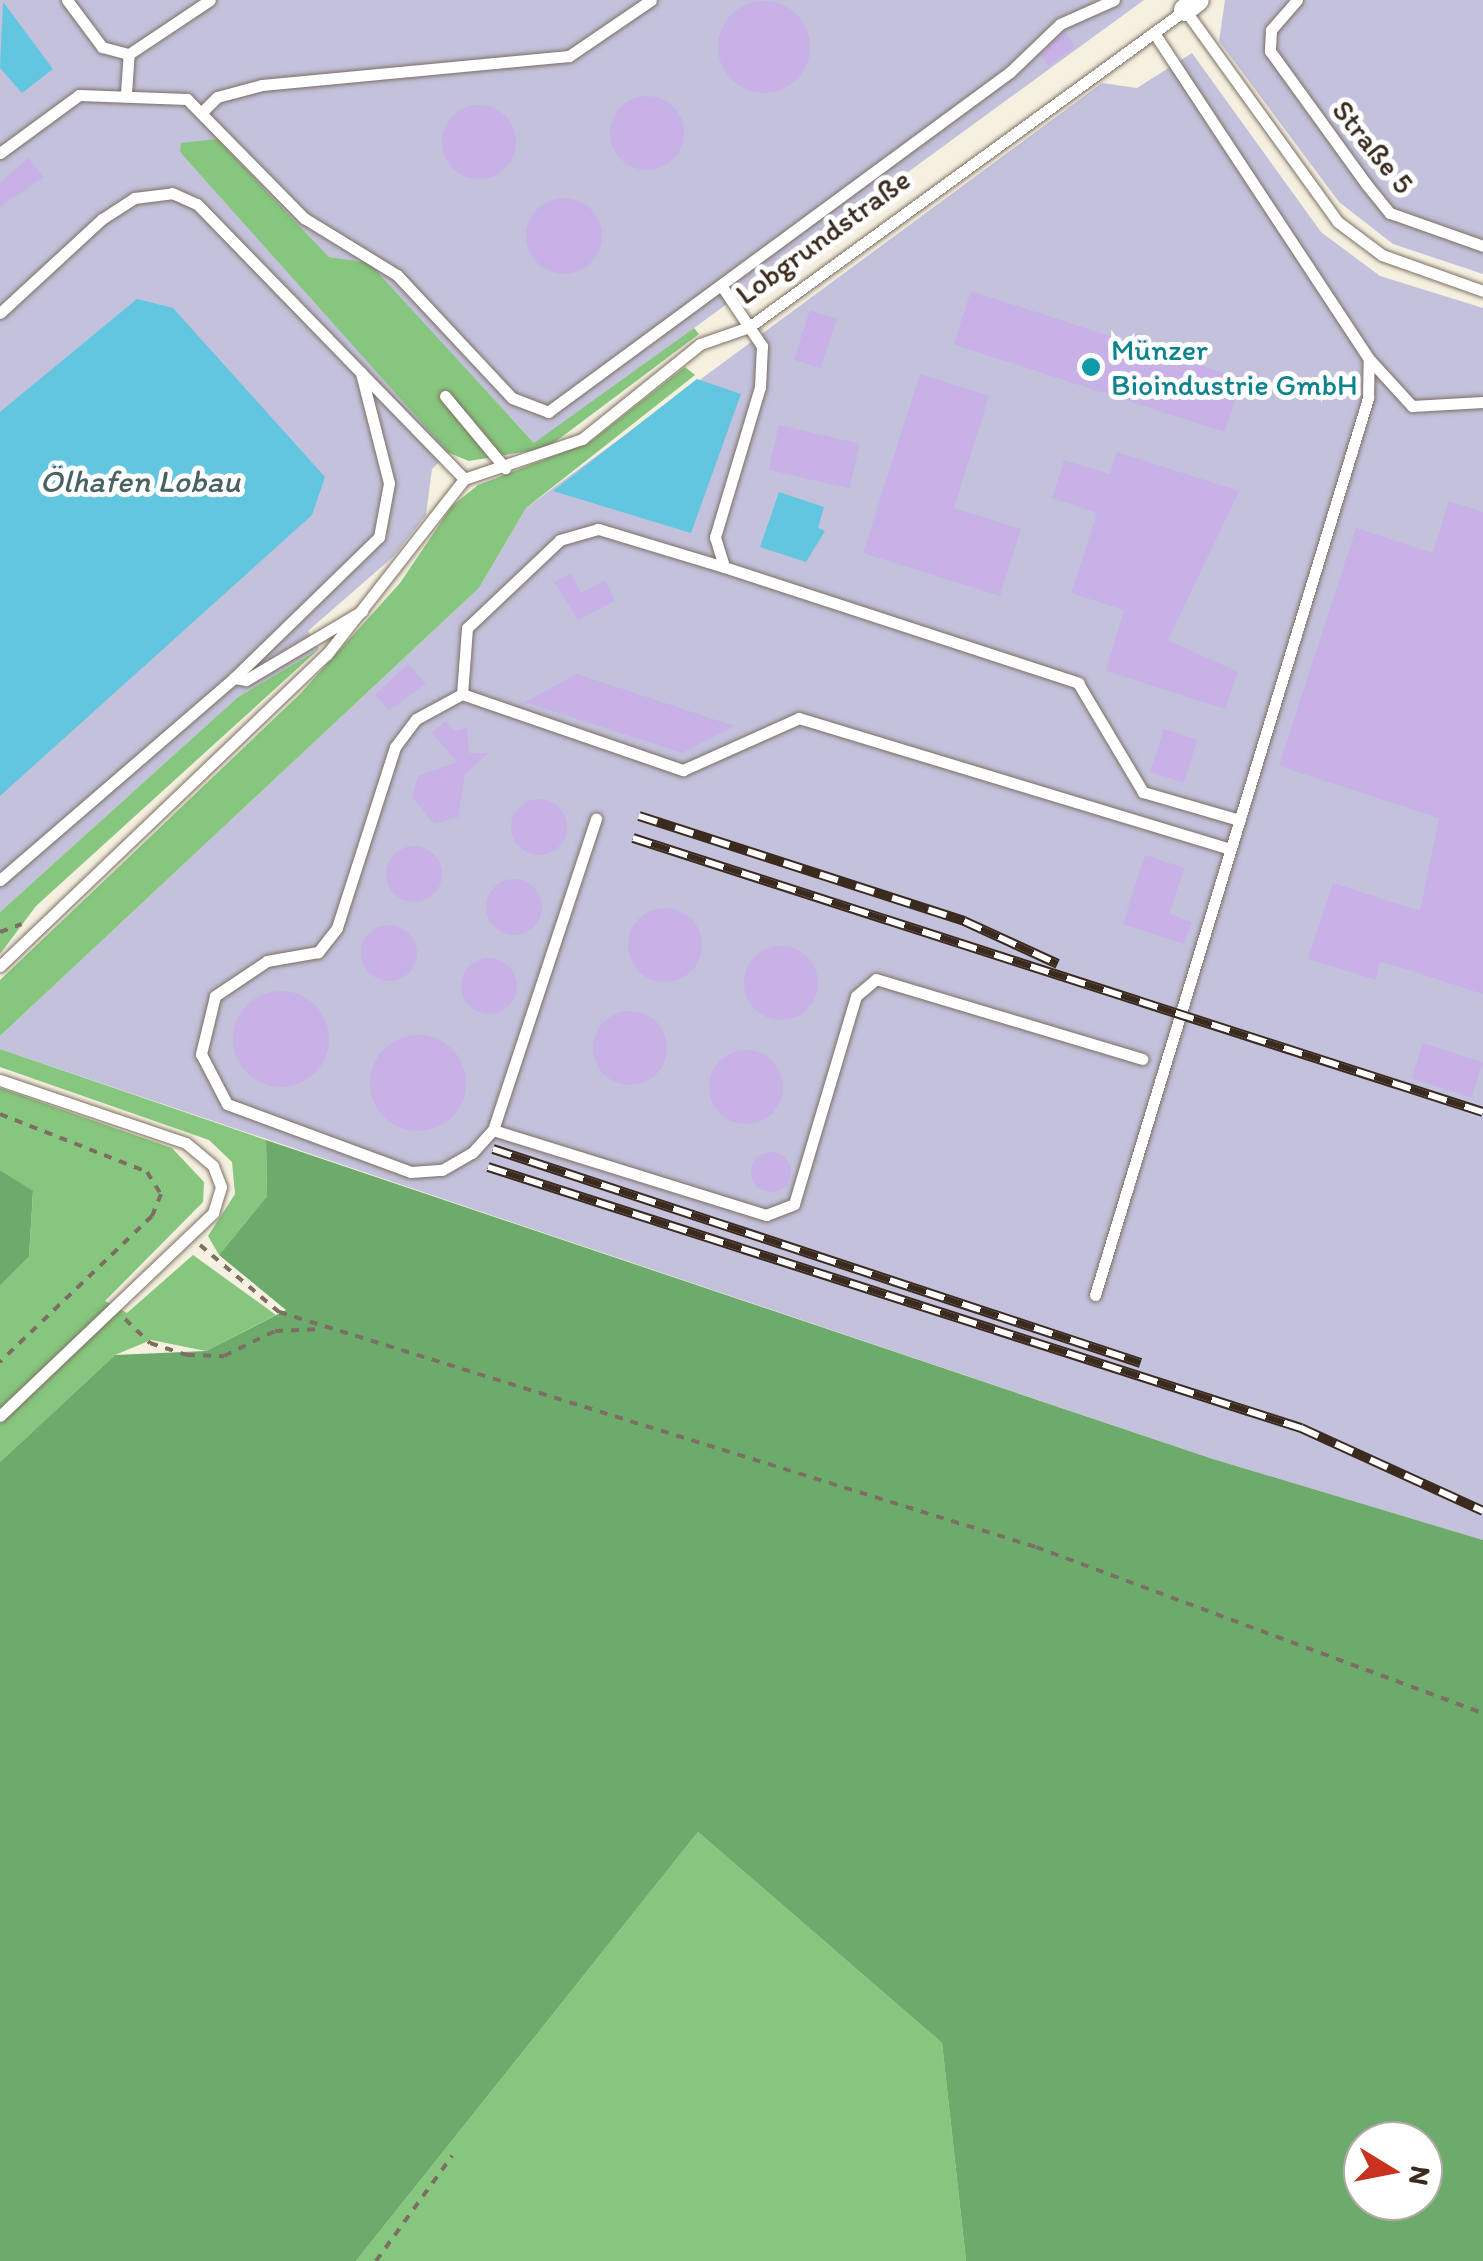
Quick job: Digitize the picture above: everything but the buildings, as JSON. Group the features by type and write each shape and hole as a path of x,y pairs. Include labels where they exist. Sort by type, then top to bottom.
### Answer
{"lane":[{"path":"67,0 102,47 129,54 210,0"},
{"path":"201,113 217,97 262,85 570,56 651,0"},
{"path":"0,153 79,95 126,92 186,99 304,218 397,276 535,413 563,405 722,288 1060,24 1114,0"},
{"name":"Straße 5","path":"1297,0 1271,30 1281,69 1390,213 1483,246"},
{"path":"1191,5 1338,222 1382,254 1483,291"},
{"name":"Lobgrundstraße","path":"464,479 582,438 700,344 749,328 1191,5"},
{"path":"1154,33 1369,359 1412,406 1483,402"},
{"path":"126,92 129,54"},
{"path":"0,313 102,218 134,198 172,194 197,204 464,479 366,610 0,966"},
{"path":"722,288 762,346 760,387 715,538 724,567"},
{"path":"1095,1295 1185,1016 1227,848 1368,398 1369,359"},
{"path":"0,880 234,678 379,537 388,483 360,369"},
{"path":"445,396 504,468"},
{"path":"462,694 467,628 560,540 598,529 1078,684 1144,792 1236,819"},
{"path":"234,678 246,680 366,610"},
{"path":"596,820 493,1130 442,1170 411,1172 227,1104 201,1054 215,996 267,961 318,952 336,928 395,747 416,719 462,694 684,770 799,718 1227,848"},
{"path":"493,1130 766,1215 794,1204 856,996 876,979 1142,1059"},
{"path":"0,1080 186,1144 213,1166 221,1187 213,1213 0,1416"}],"path":[{"path":"0,1114 147,1172 161,1194 152,1216 0,1362"},
{"path":"193,1232 278,1312 1036,1547 1483,1714"},
{"path":"113,1308 150,1343 187,1355 224,1356 275,1331 328,1328"},
{"path":"376,2261 452,2156"}],"shaded area":[{"path":"0,0 1144,0 535,444 369,264 329,257 217,139 180,152 454,448 432,469 426,515 394,556 308,631 319,649 238,697 0,912"},
{"path":"1225,0 1483,0 1483,274 1393,244 1339,202 1219,41"},
{"path":"1192,53 1321,232 1380,276 1483,308 1483,1540 1213,1459 0,1049 0,1036 479,588 526,508 1102,83 1137,88"}],"green space":[{"path":"217,139 329,257 369,263 534,443 694,328 699,334 547,448 469,461 449,453 180,152 181,143"},
{"path":"685,367 695,375 526,508 479,588 0,1036 0,980 300,694 400,583 452,506 478,485 590,442"},
{"path":"319,649 36,906 0,954 0,912 238,697"},
{"path":"0,1049 266,1140 267,1196 219,1255 208,1236 235,1194 232,1162 209,1140 0,1067"},
{"path":"0,1088 172,1148 204,1182 203,1202 105,1301 127,1313 193,1255 276,1315 206,1351 151,1340 115,1355 0,1462 0,1286 29,1257 33,1192 0,1170"},
{"path":"266,1140 1213,1459 1483,1540 1483,2261 966,2261 942,2043 698,1832 356,2261 0,2261 0,1462 115,1355 206,1351 286,1310 219,1255 267,1196"},
{"path":"0,1170 33,1191 29,1257 0,1286"},
{"path":"698,1832 942,2043 966,2261 356,2261"}],"water":[{"path":"3,2 53,69 22,93 0,68"},
{"name":"Ölhafen Lobau","path":"137,299 173,308 325,477 312,515 0,796 0,412"},
{"path":"697,379 741,394 691,533 553,491"},
{"path":"779,492 824,507 818,528 825,531 806,562 760,547"}],"railway":[{"path":"639,816 964,921 1058,964"},
{"path":"633,838 1483,1112"},
{"path":"493,1149 1141,1363"},
{"path":"488,1167 1301,1428 1483,1511"}],"place":[{"name":"Münzer Bioindustrie GmbH","path":"1091,367"}]}
